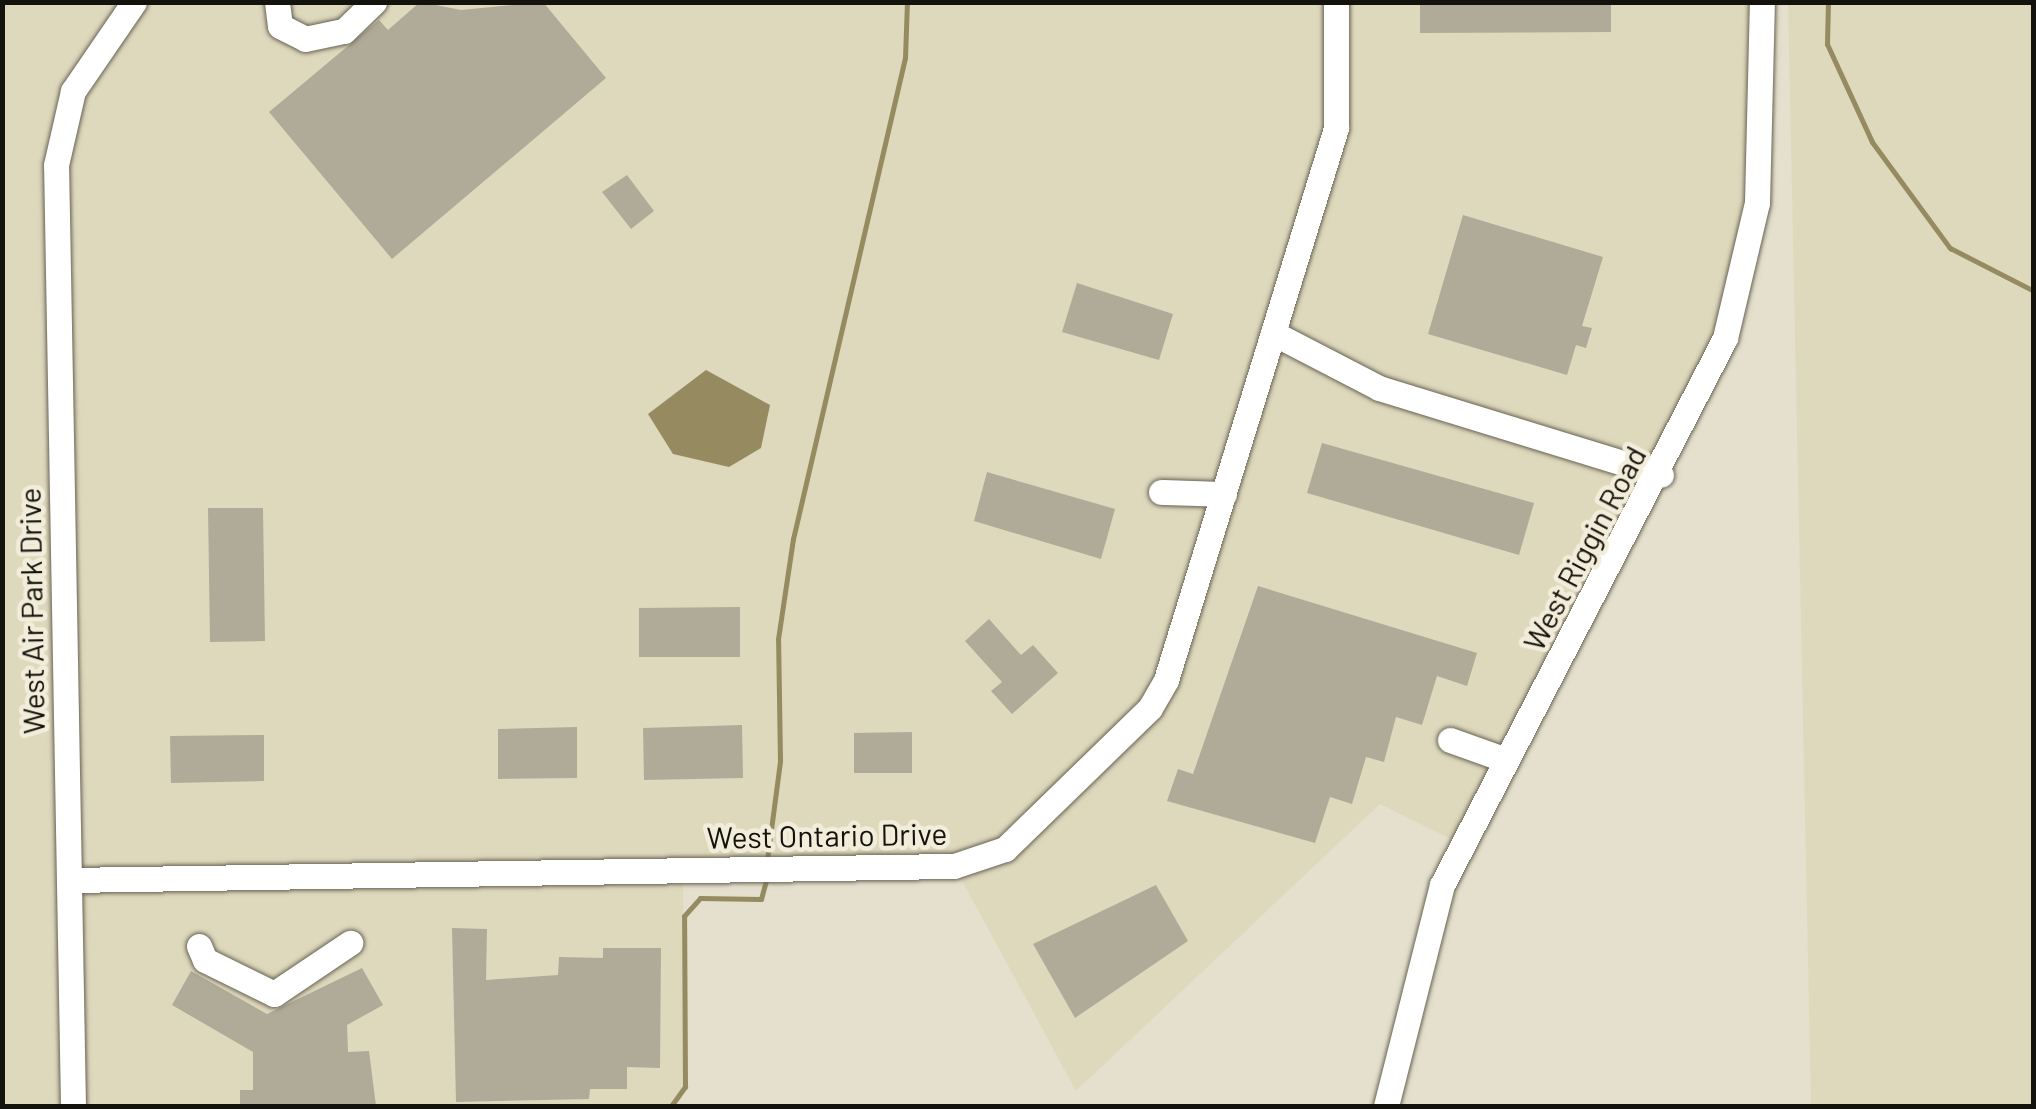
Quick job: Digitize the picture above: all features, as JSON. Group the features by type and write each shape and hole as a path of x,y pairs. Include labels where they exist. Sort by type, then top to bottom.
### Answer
{"street":[{"name":"West Air Park Drive","path":"73,1106 54,210 62,124 89,60 134,2"},
{"path":"278,2 280,26 305,39 344,30 374,2"},
{"name":"West Ontario Drive","path":"69,880 954,866 1013,843 1150,708 1224,494 1336,128 1336,2"},
{"name":"West Riggin Road","path":"1386,1106 1436,901 1710,374 1744,268 1764,131 1762,2"},
{"path":"1273,333 1379,388 1660,475"},
{"path":"1162,492 1224,494"},
{"path":"1450,740 1506,760"},
{"path":"199,946 205,960 274,994 350,943"}],"shaded area":[{"path":"2,3 1754,3 1757,203 1725,338 1461,844 1380,804 1076,1091 954,866 683,872 685,1087 671,1106 3,1106"},
{"path":"1788,3 2033,3 2033,1106 1811,1106"},
{"path":"706,370 770,405 761,448 729,467 673,454 648,414"}],"building":[{"path":"420,2 461,10 543,2 606,78 392,259 269,112 379,20 388,30"},
{"path":"1420,2 1611,2 1611,32 1420,33"},
{"path":"627,175 654,211 631,229 602,192"},
{"path":"1463,215 1603,257 1582,326 1592,328 1586,348 1576,345 1567,375 1428,334"},
{"path":"1077,283 1173,314 1159,360 1062,332"},
{"path":"1322,443 1534,503 1519,555 1307,493"},
{"path":"987,472 1115,509 1101,559 974,521"},
{"path":"208,508 263,508 265,641 210,642"},
{"path":"1258,586 1477,653 1467,686 1437,676 1422,725 1396,717 1384,762 1366,757 1352,804 1330,797 1315,843 1167,801 1178,769 1193,774"},
{"path":"740,607 740,657 639,657 639,608"},
{"path":"989,619 1021,655 1033,645 1058,673 1012,714 991,691 1002,682 965,641"},
{"path":"742,725 743,778 644,780 643,728"},
{"path":"577,727 577,778 498,779 498,729"},
{"path":"912,732 912,773 854,773 854,733"},
{"path":"264,735 264,781 171,783 170,736"},
{"path":"1156,885 1188,941 1075,1018 1033,944"},
{"path":"452,928 487,929 486,980 558,975 559,957 603,958 603,948 661,948 660,1068 627,1067 627,1089 590,1089 589,1099 456,1102"},
{"path":"362,968 383,1005 347,1025 348,1052 369,1051 376,1106 240,1106 240,1090 253,1090 253,1052 172,1005 191,971 267,1014"}],"waterway":[{"path":"767,860 780,761 778,639 793,539 905,58 907,2"},
{"path":"1828,2 1827,44 1872,142 1950,248 2034,291"},
{"path":"671,1106 685,1087 684,916 700,898 761,899 767,876"}]}
